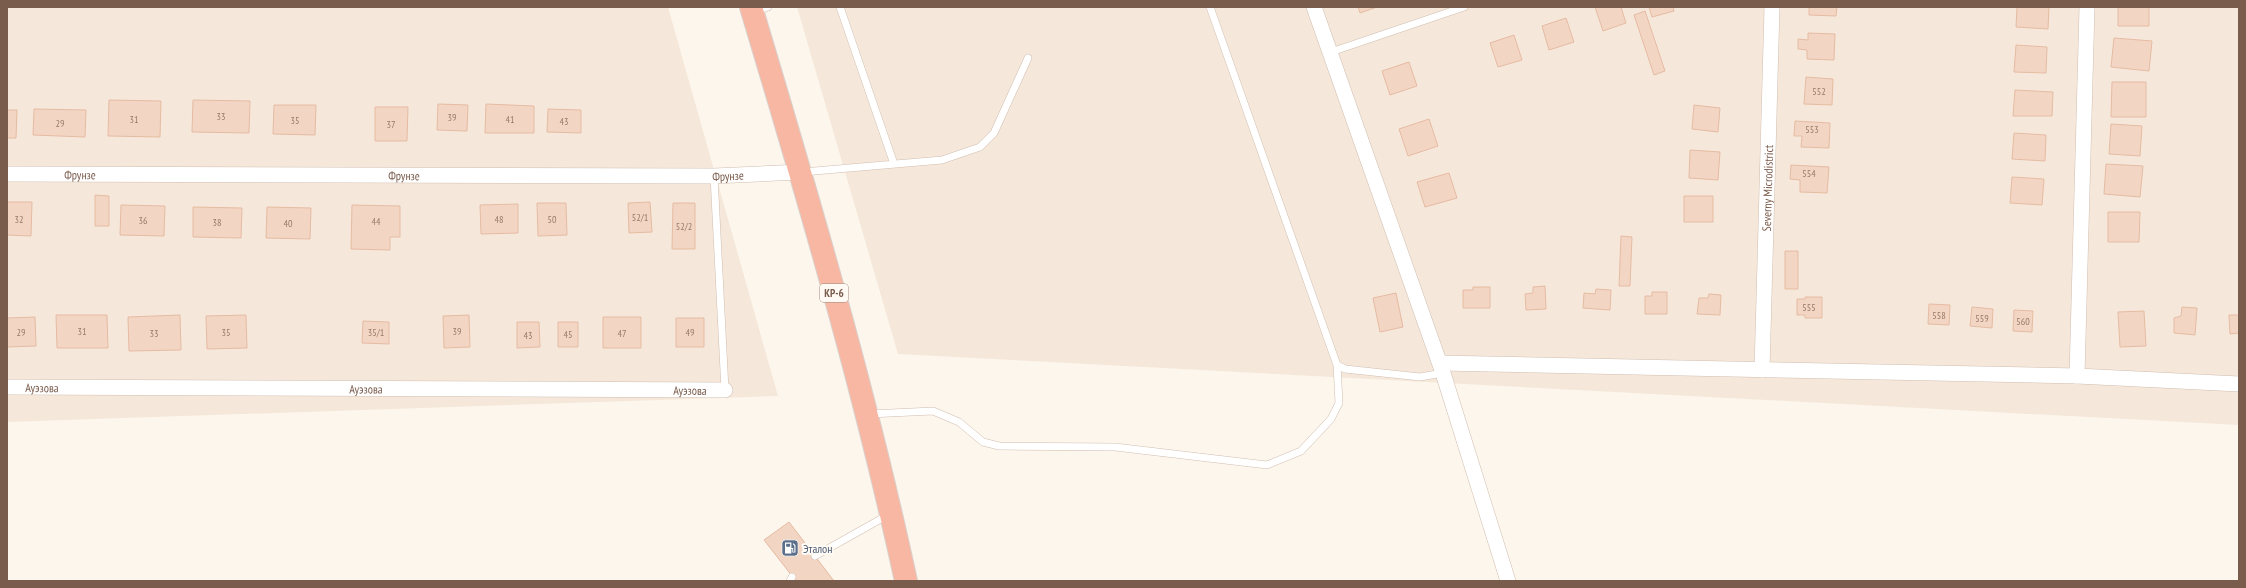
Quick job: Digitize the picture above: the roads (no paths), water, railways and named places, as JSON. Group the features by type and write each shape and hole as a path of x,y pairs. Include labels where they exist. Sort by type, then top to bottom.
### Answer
{"highway":[{"name":"KP-6","path":"757,9 867,414 906,578"}],"street":[{"path":"1314,7 1442,368 1508,581"},
{"name":"Severny Microdistrict","path":"1762,370 1772,7"},
{"path":"2077,376 2087,7"},
{"name":"Фрунзе","path":"7,174 714,176 801,172"},
{"path":"1442,368 1762,370 2077,376 2239,384"},
{"name":"Ауэзова","path":"7,387 725,390"}],"lane":[{"path":"840,7 894,164"},
{"path":"867,414 933,411 959,422 983,442 999,446 1114,447 1267,465 1301,451 1331,419 1339,403 1337,365 1210,7"},
{"path":"1331,52 1464,7"},
{"path":"801,172 942,160 980,147 994,133 1028,58"},
{"path":"714,176 725,390"},
{"path":"1337,365 1345,369 1420,376 1442,368"},
{"path":"815,556 890,514"}],"place":[{"name":"Эталон","path":"790,548"}]}
